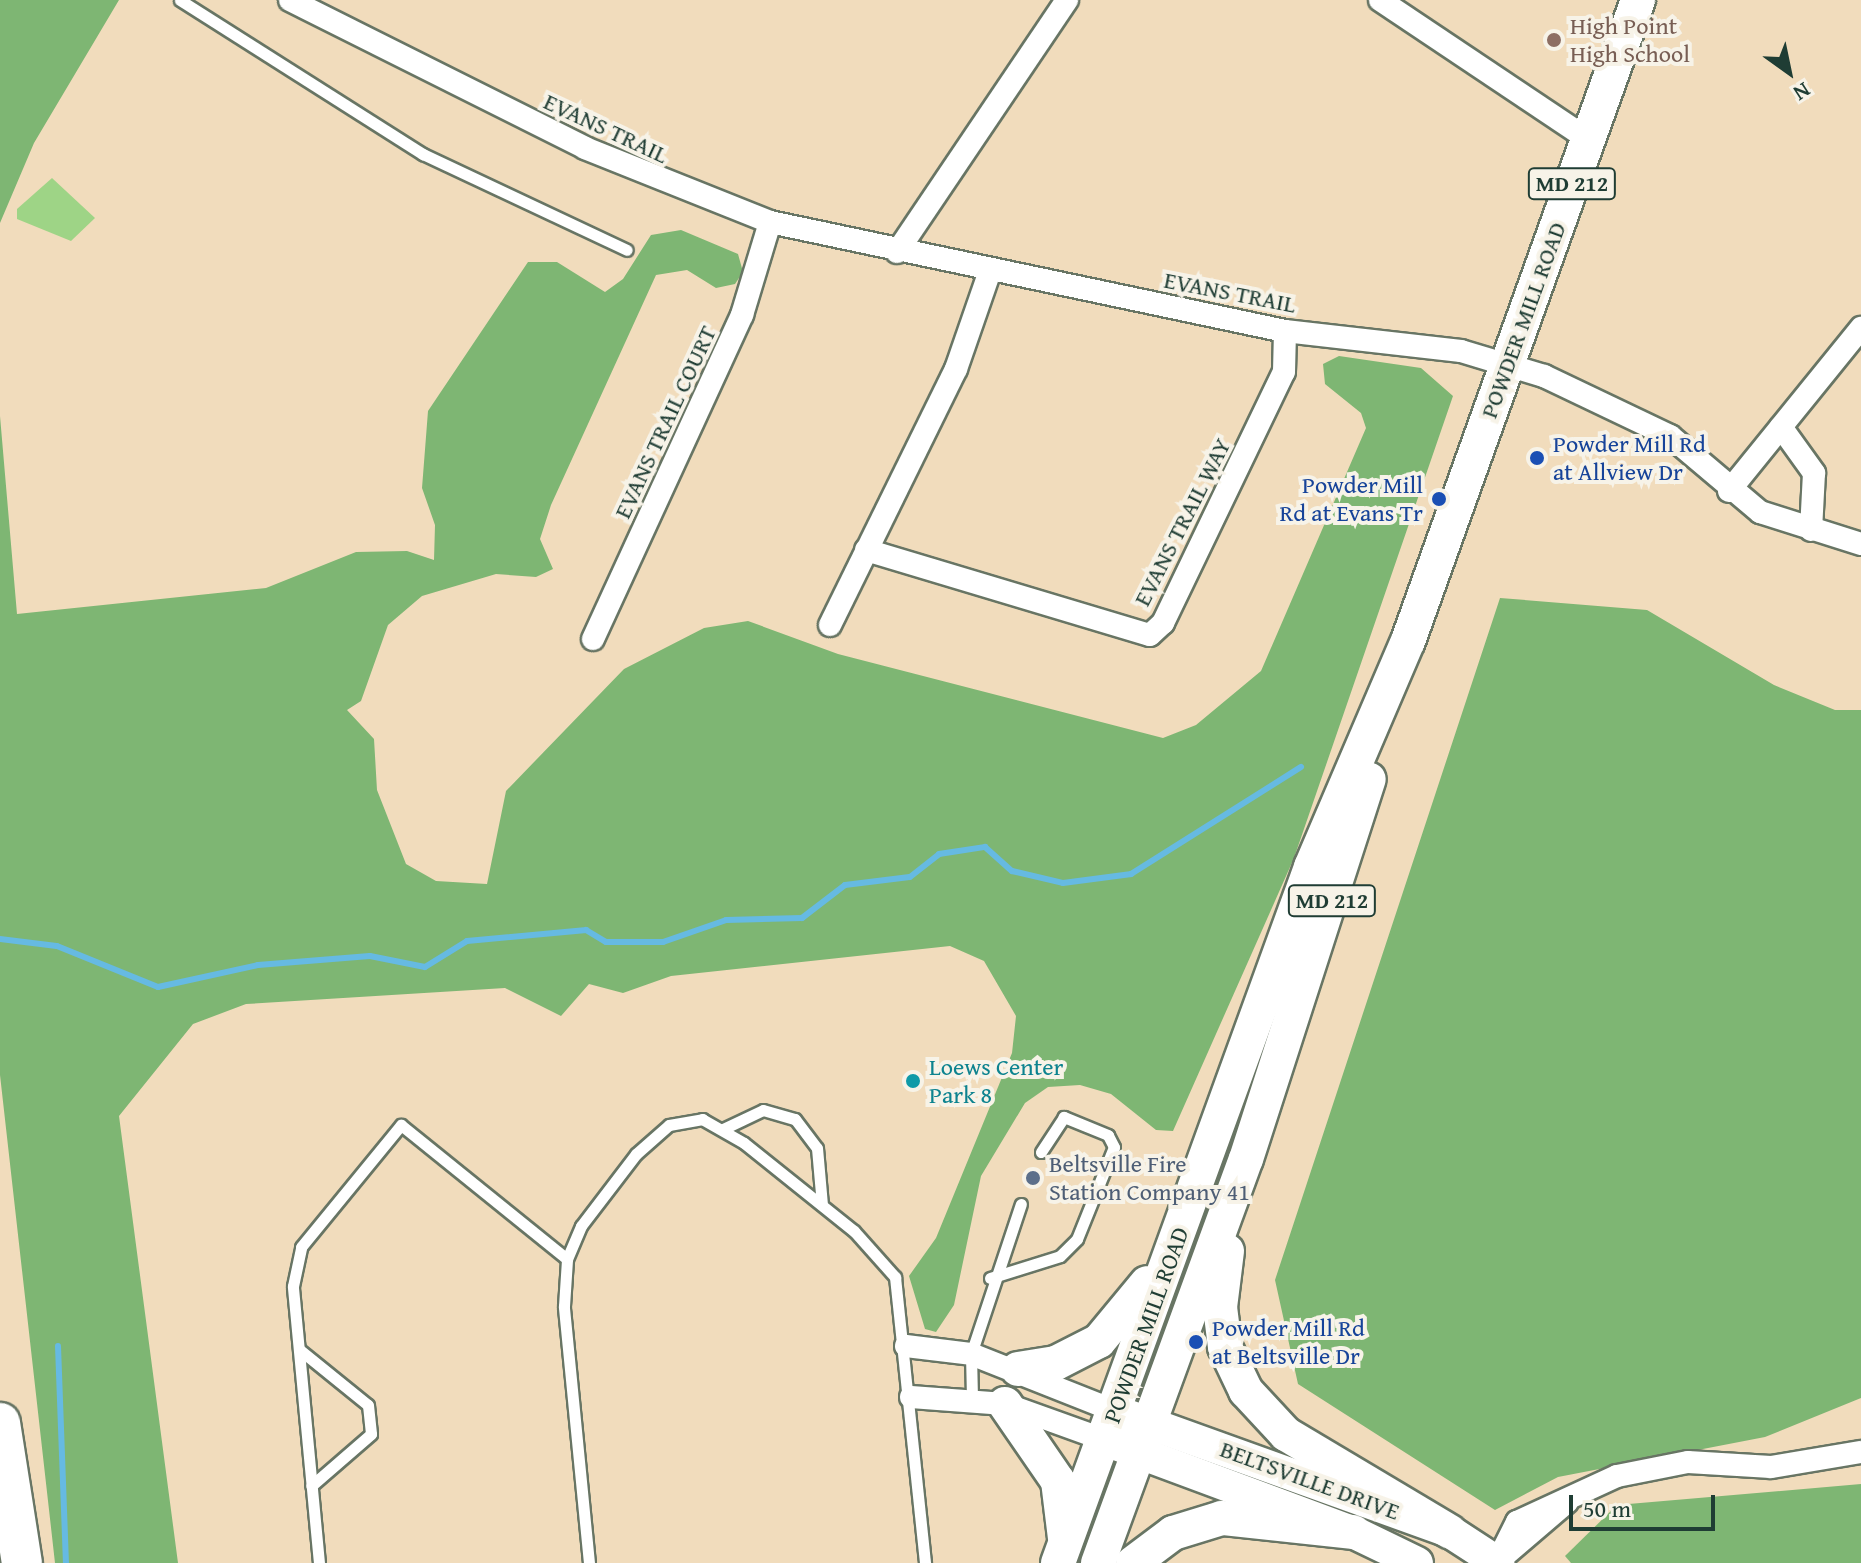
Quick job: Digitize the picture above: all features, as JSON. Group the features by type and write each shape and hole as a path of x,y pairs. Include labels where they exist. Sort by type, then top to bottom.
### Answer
{"highway":[{"path":"0,1423 22,1563"}],"main road":[{"name":"POWDER MILL ROAD","path":"1062,1552 1311,867 1408,641 1638,0"},
{"name":"POWDER MILL ROAD","path":"1098,1563 1246,1159 1340,879 1408,641"},
{"path":"1018,1369 1056,1363 1121,1323 1211,1145"},
{"path":"1246,1159 1220,1307 1233,1371 1286,1434 1449,1531"},
{"path":"988,1401 1058,1481 1062,1552"},
{"path":"1133,1563 1173,1533 1222,1518 1353,1532"}],"street":[{"path":"897,252 1067,0"},
{"path":"1380,0 1588,139"},
{"name":"EVANS TRAIL","path":"304,4 665,184 770,222 897,252 1285,331 1461,351 1637,417 1729,491 1811,530 1861,544"},
{"name":"EVANS TRAIL COURT","path":"593,639 742,315 770,222"},
{"path":"830,625 956,369 990,271"},
{"path":"1729,491 1861,328"},
{"name":"EVANS TRAIL WAY","path":"866,550 1150,635 1163,623 1284,372 1285,331"},
{"path":"1781,427 1814,473 1811,530"},
{"path":"906,1346 971,1354 1018,1369 1110,1425"},
{"path":"911,1397 988,1401 1110,1425"},
{"name":"BELTSVILLE DRIVE","path":"1110,1425 1417,1563"},
{"path":"1799,1462 1861,1436"},
{"name":"BELTSVILLE DRIVE","path":"1143,1438 1449,1531 1497,1563"},
{"path":"1497,1563 1573,1496 1654,1466 1799,1462 1861,1452"}],"lane":[{"path":"180,0 423,154 627,250"},
{"path":"723,1129 763,1110 795,1119 820,1156 822,1205"},
{"path":"990,1278 1060,1256 1077,1239 1114,1147 1108,1135 1064,1117 1041,1152"},
{"path":"589,1563 564,1306 567,1259 581,1226 660,1131 685,1119 723,1129 822,1205 895,1277 906,1346 925,1563"},
{"path":"319,1563 293,1286 301,1247 401,1125 567,1259"},
{"path":"988,1401 971,1354 990,1278 1021,1204"},
{"path":"300,1350 368,1405 371,1434 311,1486"}],"green space":[{"path":"0,0 119,0 34,143 0,223"},
{"path":"52,178 95,218 71,241 17,219 17,209"},
{"path":"681,230 738,254 743,272 735,284 716,288 687,270 656,275 551,505 540,539 553,569 536,577 496,574 422,596 388,625 361,701 347,710 374,739 377,790 406,864 436,881 487,884 506,791 624,669 704,628 748,621 838,654 1163,738 1196,725 1261,671 1366,428 1361,413 1325,384 1323,364 1339,356 1421,368 1453,396 1294,858 1173,1131 1156,1130 1111,1094 1080,1085 1048,1087 1025,1103 981,1176 954,1305 936,1332 925,1329 909,1276 936,1238 1012,1053 1016,1016 984,961 950,946 671,976 623,993 589,984 561,1016 505,988 246,1004 193,1024 119,1116 178,1563 55,1563 0,1075 0,416 17,614 266,588 356,552 407,551 434,560 435,525 422,488 428,411 528,262 557,262 605,292 623,279 651,235"},
{"path":"1500,598 1647,610 1774,685 1835,710 1861,710 1861,1398 1765,1437 1558,1477 1495,1510 1298,1384 1275,1280"},
{"path":"1861,1484 1861,1563 1571,1563 1565,1556 1617,1505"}],"waterway":[{"path":"0,939 57,946 158,987 258,965 370,956 425,967 467,941 586,930 606,942 663,942 726,920 802,918 845,885 910,877 939,854 985,847 1012,871 1063,883 1131,874 1301,767"},
{"path":"58,1346 66,1563"}],"place":[{"name":"High Point High School","path":"1554,40"},
{"name":"Powder Mill Rd at Allview Dr","path":"1537,458"},
{"name":"Powder Mill Rd at Evans Tr","path":"1439,499"},
{"name":"Loews Center Park 8","path":"913,1081"},
{"name":"Beltsville Fire Station Company 41","path":"1033,1178"},
{"name":"Powder Mill Rd at Beltsville Dr","path":"1196,1342"}]}
